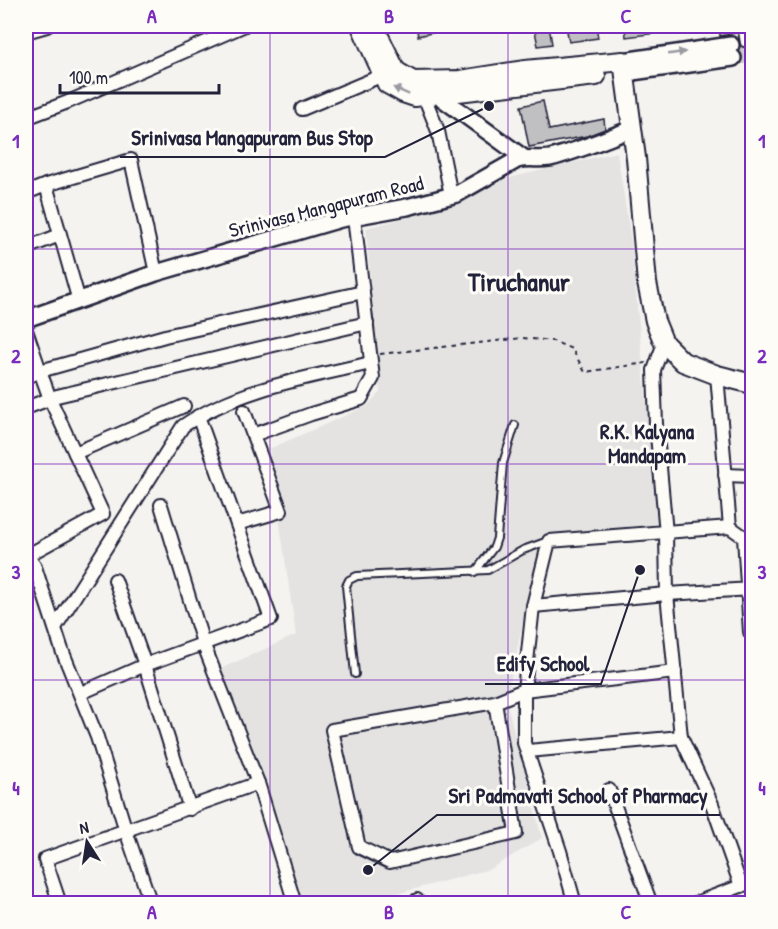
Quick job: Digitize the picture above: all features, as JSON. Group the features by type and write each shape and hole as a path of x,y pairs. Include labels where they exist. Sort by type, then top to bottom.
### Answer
{"main road":[{"path":"361,26 387,84 415,97 623,62"},
{"path":"374,26 396,71 413,81 460,80 525,70 623,62"},
{"path":"623,62 647,283 655,321 664,343 683,362 717,375 753,384"}],"street":[{"path":"26,32 47,26"},
{"path":"26,118 243,26"},
{"path":"623,62 736,49"},
{"path":"302,109 383,75"},
{"path":"430,95 524,158"},
{"path":"430,95 451,195"},
{"name":"Srinivasa Mangapuram Road","path":"26,320 156,273 354,217 457,194 517,160 550,158 632,129"},
{"path":"26,193 131,160 156,273"},
{"path":"46,185 79,301"},
{"path":"253,435 361,399 373,378 354,217"},
{"path":"26,248 60,235"},
{"path":"26,377 165,336 363,292"},
{"path":"26,408 50,399 367,323"},
{"path":"26,330 50,399 103,514 27,553 35,567 62,650 97,737 151,903"},
{"path":"664,343 654,370 656,424 666,533 667,594 681,737 747,884 693,903"},
{"path":"56,626 183,426 198,416 259,389 371,359"},
{"path":"717,375 730,527"},
{"path":"75,453 184,406"},
{"path":"237,524 281,511 244,411"},
{"path":"81,693 145,664 271,619 198,416"},
{"path":"725,476 753,476"},
{"path":"160,505 203,643 258,783 295,903"},
{"path":"575,903 524,742 524,690 533,606 549,541 730,527 748,537 750,632"},
{"path":"115,580 145,664 190,808"},
{"path":"533,606 749,589"},
{"path":"495,702 516,833 390,862 359,846 332,730 495,702 524,690 675,672"},
{"path":"528,751 681,737"},
{"path":"60,903 45,859 258,783"},
{"path":"609,790 651,903"}],"lane":[{"path":"736,49 741,26"},
{"path":"475,572 494,547 497,538 503,463 516,425"},
{"path":"355,674 346,586 349,580 357,576 475,572 496,568 523,550 549,541"}],"path":[{"path":"371,359 522,338 553,341 572,350 585,372 658,361"}],"shaded area":[{"path":"617,152 631,241 658,524 542,535 506,700 542,838 490,869 362,903 300,903 220,669 296,635 269,449 367,406 380,392 366,228 448,207 505,179"}],"building":[{"path":"416,26 448,26 449,29 418,36"},
{"path":"534,26 549,26 552,44 538,46"},
{"path":"566,26 596,26 598,38 569,42"},
{"path":"625,26 672,26 672,31 626,37"},
{"path":"719,26 735,26 736,33 720,36"},
{"path":"543,101 549,130 604,119 605,129 587,136 529,147 521,106"}],"tunnel":[{"path":"731,45 752,42"},
{"path":"733,58 752,55"}],"place":[{"name":"Srinivasa Mangapuram Bus Stop","path":"489,106"},
{"name":"Edify School","path":"640,570"},
{"name":"Sri Padmavati School of Pharmacy","path":"368,870"}],"district":[{"name":"Tiruchanur","path":"519,281"},
{"name":"R.K. Kalyana Mandapam","path":"647,443"}]}
